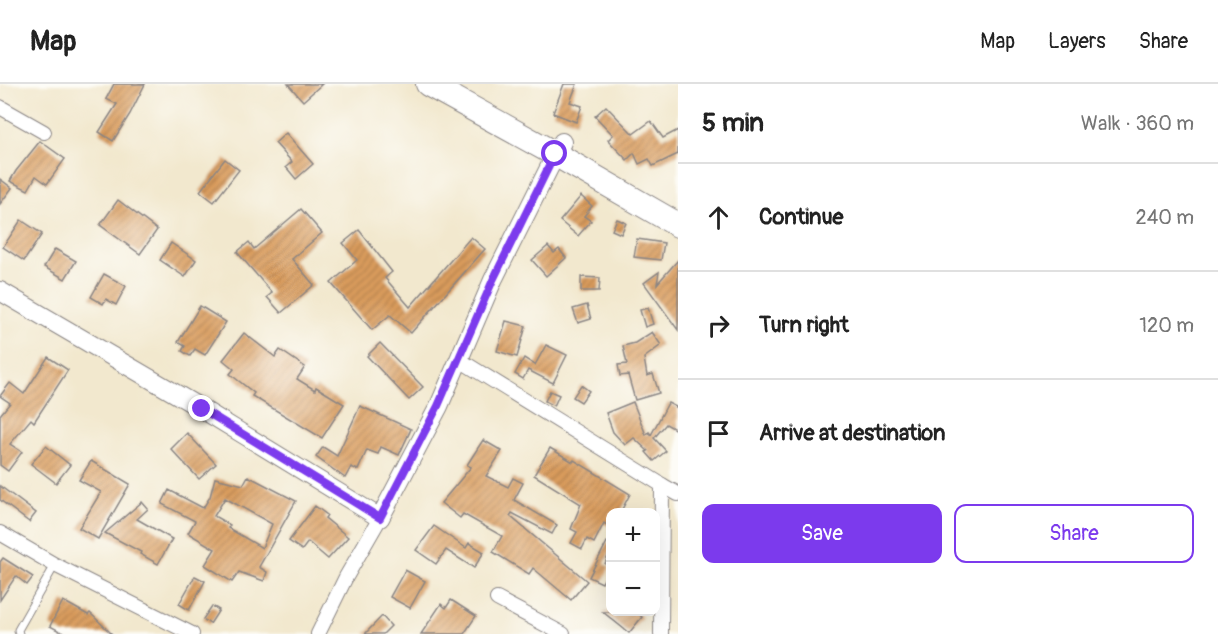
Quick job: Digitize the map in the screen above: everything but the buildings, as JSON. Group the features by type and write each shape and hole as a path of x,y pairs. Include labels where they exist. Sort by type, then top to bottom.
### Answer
{"highway":[{"path":"428,84 678,207"},
{"path":"457,84 678,225"}],"street":[{"path":"0,107 44,132"},
{"path":"318,634 438,406 493,280 559,148"},
{"path":"0,291 202,409 380,518"},
{"path":"458,359 678,494"},
{"path":"661,634 662,485"},
{"path":"0,533 55,565 192,634"},
{"path":"497,599 563,634"}],"lane":[{"path":"19,634 18,630 55,565"}],"route":[{"path":"202,409 380,518 438,406 493,280 555,154"}]}
